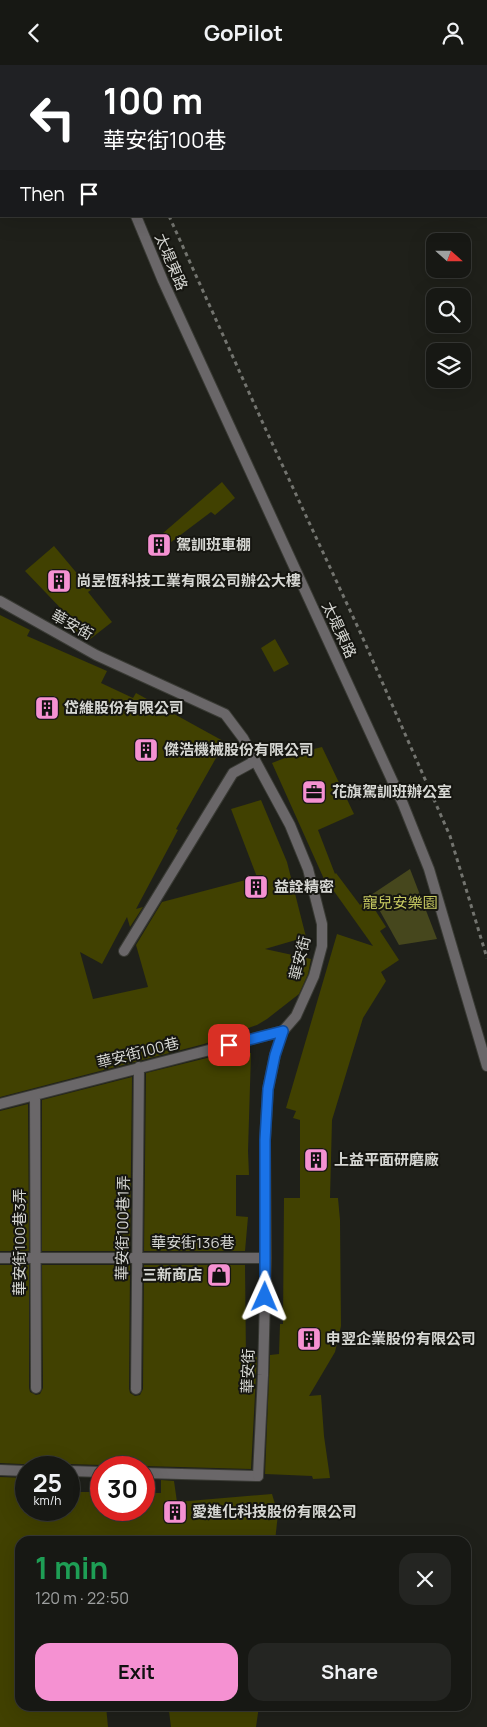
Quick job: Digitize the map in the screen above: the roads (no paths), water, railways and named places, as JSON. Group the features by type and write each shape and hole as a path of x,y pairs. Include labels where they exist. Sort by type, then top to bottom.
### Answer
{"street":[{"name":"太堤東路","path":"136,217 163,281 403,804 429,869 487,1066"},
{"name":"華安街","path":"0,601 96,655 225,714 243,739 290,825 305,860 322,924 322,945 314,976 296,1016 283,1031 275,1055 268,1089 265,1140 266,1258 263,1375 258,1476 155,1473"},
{"path":"124,951 233,773 255,761"},
{"name":"華安街100巷","path":"0,1104 283,1031"},
{"name":"華安街100巷1弄","path":"136,1389 140,1067"},
{"name":"華安街100巷3弄","path":"35,1095 36,1388"},
{"name":"華安街136巷","path":"0,1258 266,1258"},
{"path":"0,1470 15,1471"}],"place":[{"name":"駕訓班車棚","path":"159,545"},
{"name":"尚昱恆科技工業有限公司辦公大樓","path":"59,581"},
{"name":"岱維股份有限公司","path":"47,708"},
{"name":"傑浩機械股份有限公司","path":"146,750"},
{"name":"花旗駕訓班辦公室","path":"314,792"},
{"name":"益詮精密","path":"256,887"},
{"name":"上益平面研磨廠","path":"316,1160"},
{"name":"三新商店","path":"219,1275"},
{"name":"申翌企業股份有限公司","path":"309,1339"},
{"name":"愛進化科技股份有限公司","path":"175,1512"}],"park label":[{"name":"寵兒安樂園","path":"400,903"}]}
